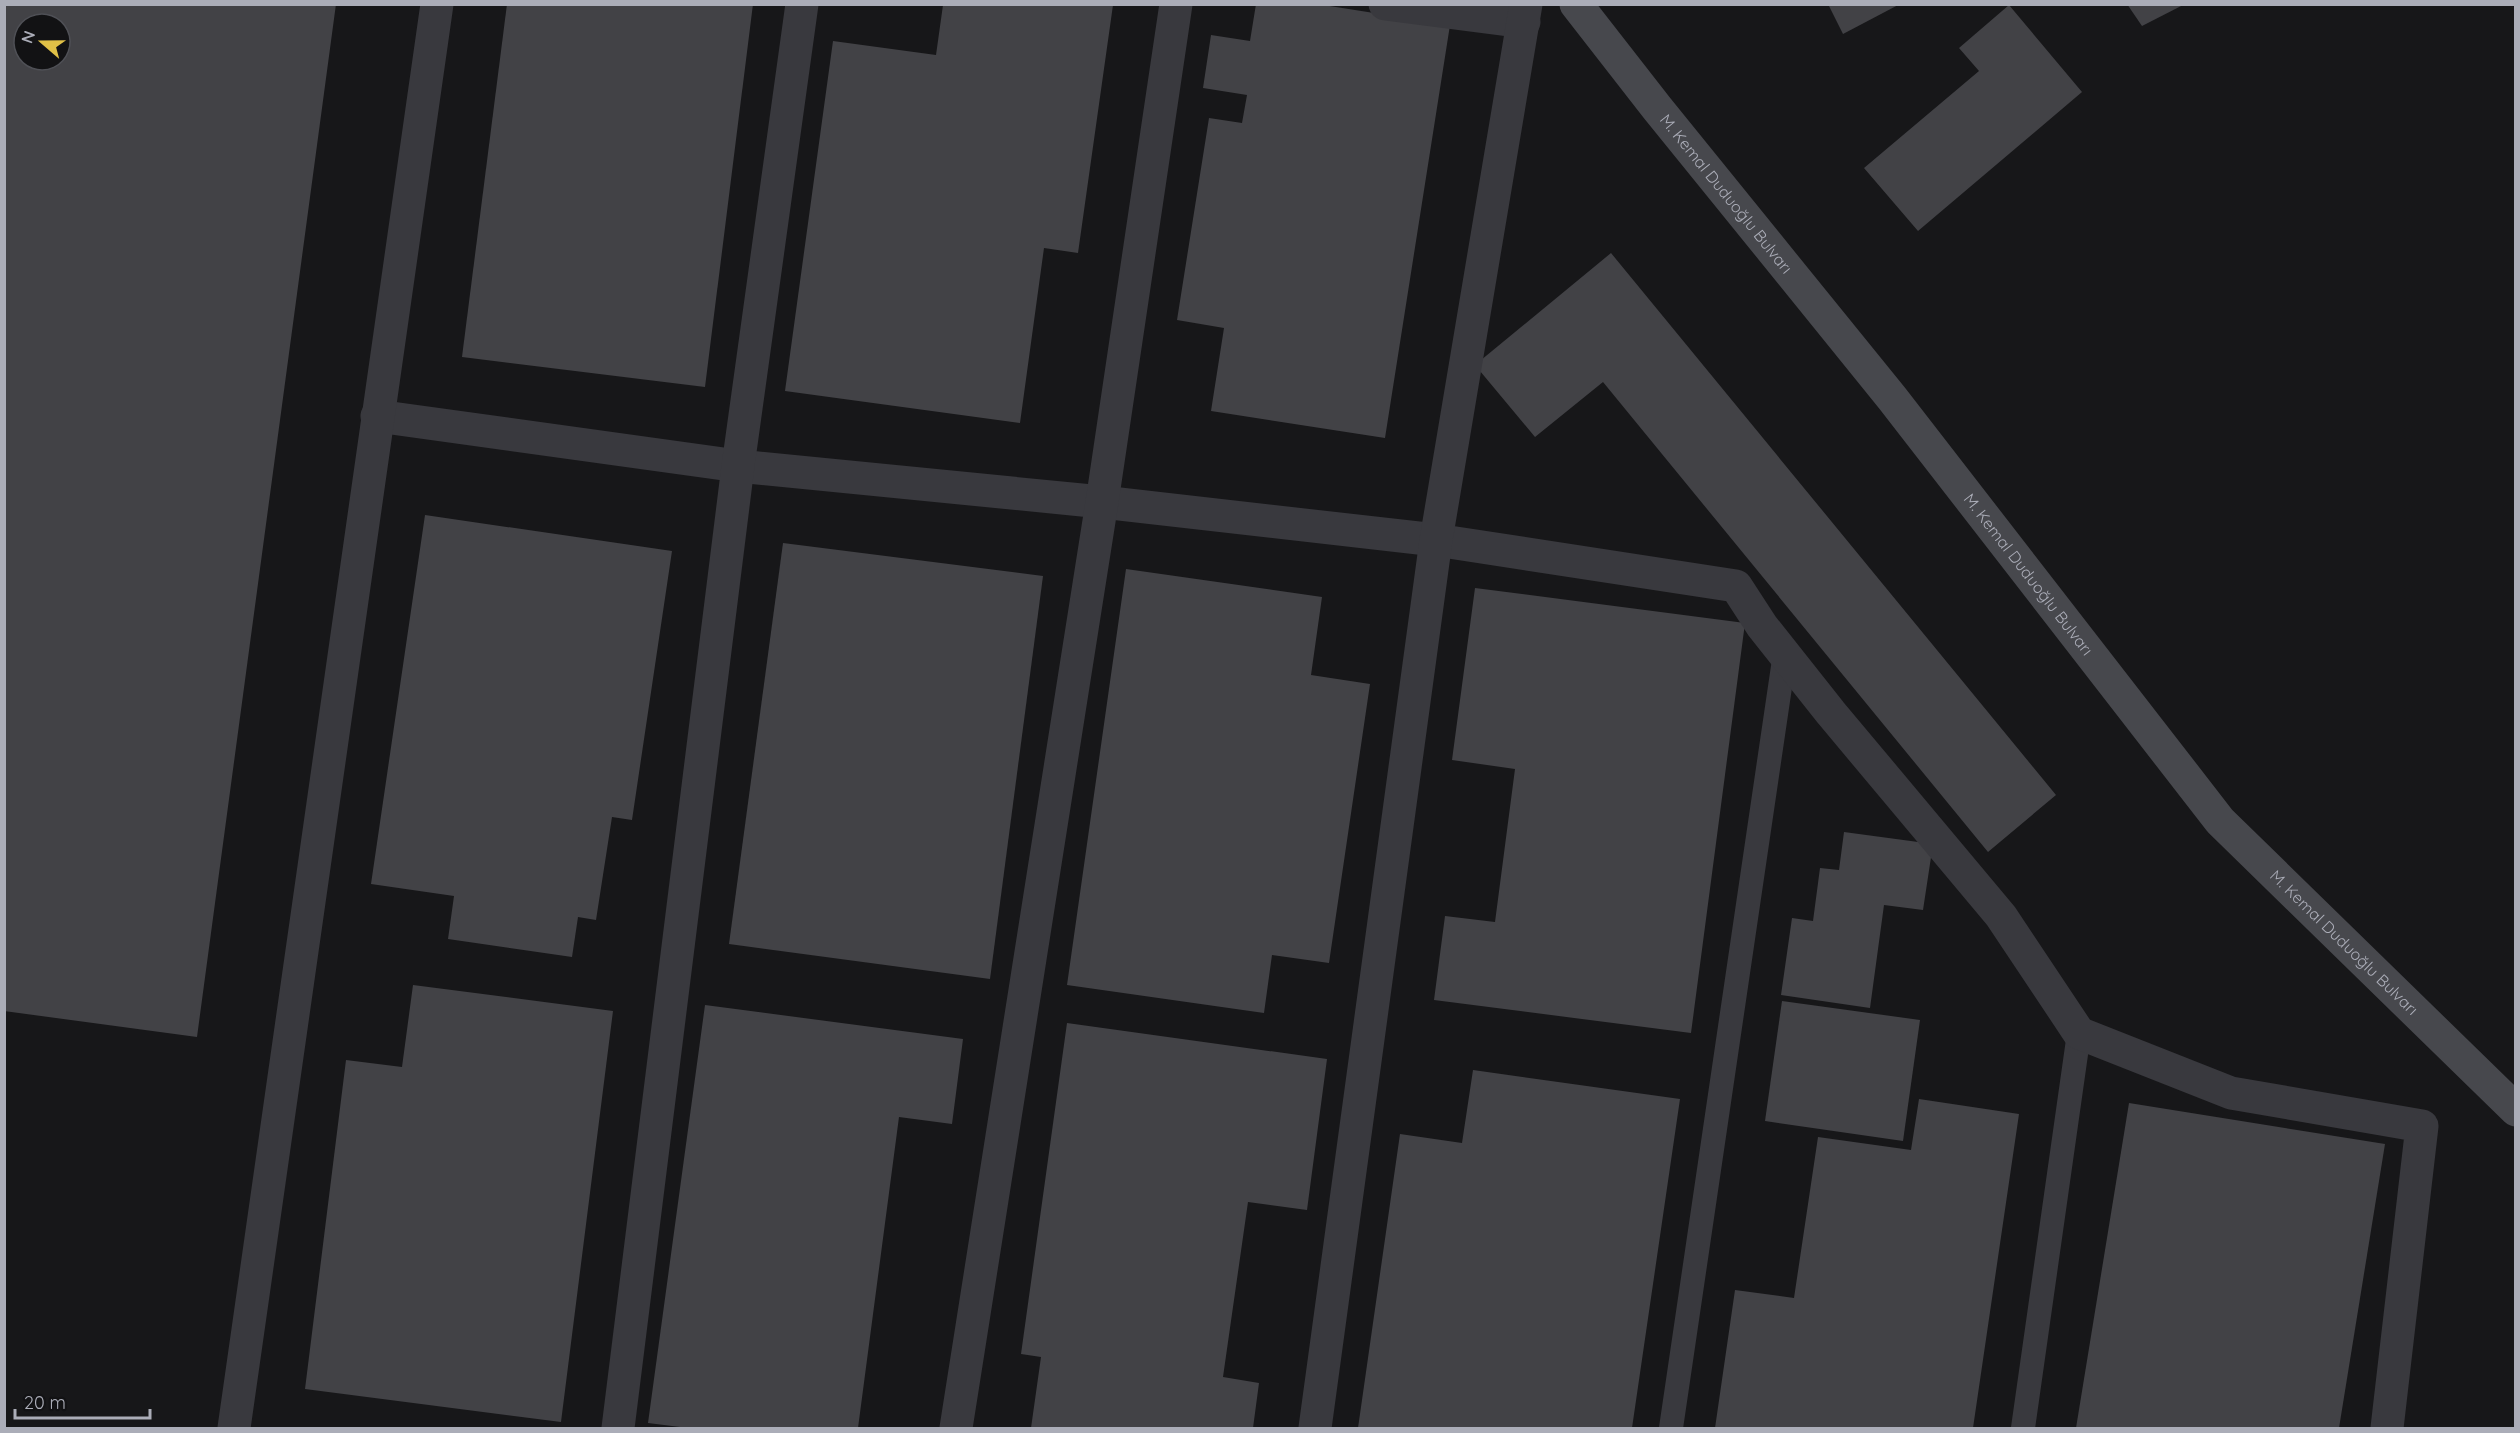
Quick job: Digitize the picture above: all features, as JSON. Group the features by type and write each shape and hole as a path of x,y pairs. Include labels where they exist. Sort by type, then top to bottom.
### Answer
{"street":[{"path":"234,1428 436,4"},
{"path":"618,1428 738,466 802,4"},
{"path":"956,1428 1102,502 1176,4"},
{"path":"1315,1428 1436,540 1525,13 1385,4"},
{"name":"M. Kemal Duduoğlu Bulvarı","path":"1576,4 1657,108 1899,407 2220,821 2516,1110"},
{"path":"377,416 738,466 1102,502 1436,540 1736,586 1762,626 1831,712 2001,916 2079,1033 2231,1093 2422,1126 2387,1428"}],"lane":[{"path":"1671,1428 1785,653"},
{"path":"2023,1428 2079,1033"}],"building":[{"path":"4,4 336,4 197,1037 4,1011"},
{"path":"507,4 753,4 705,387 462,357"},
{"path":"1256,4 1317,4 1450,25 1385,438 1211,411 1224,328 1177,320 1209,118 1242,123 1247,95 1203,88 1211,35 1250,41"},
{"path":"1828,4 1900,4 1843,34"},
{"path":"2127,4 2185,4 2142,26"},
{"path":"943,5 1113,5 1078,253 1044,248 1020,423 785,391 833,41 936,55"},
{"path":"2009,5 2082,92 1918,231 1864,168 1979,71 1959,48"},
{"path":"1611,253 2056,795 1988,852 1603,382 1535,437 1475,365"},
{"path":"425,515 672,551 632,820 612,817 596,920 578,917 572,957 448,939 454,896 371,884"},
{"path":"783,543 1043,576 990,979 729,944"},
{"path":"1126,569 1322,597 1311,675 1370,684 1329,963 1272,955 1264,1013 1067,985"},
{"path":"1475,588 1745,623 1691,1033 1434,1000 1445,916 1495,922 1515,769 1452,760"},
{"path":"1844,832 1933,844 1923,910 1884,905 1870,1008 1781,995 1792,918 1813,921 1820,868 1839,870"},
{"path":"413,985 613,1011 561,1422 305,1389 346,1060 402,1067"},
{"path":"1782,1001 1920,1020 1903,1141 1765,1121"},
{"path":"705,1005 963,1039 952,1124 899,1117 858,1428 688,1428 648,1423"},
{"path":"1067,1023 1327,1059 1307,1210 1248,1202 1223,1377 1259,1383 1253,1428 1031,1428 1041,1357 1021,1354"},
{"path":"1473,1070 1680,1099 1632,1428 1358,1428 1400,1134 1462,1143"},
{"path":"1919,1099 2019,1114 1973,1428 1715,1428 1735,1290 1794,1298 1818,1137 1911,1150"},
{"path":"2129,1103 2385,1144 2339,1428 2076,1428"}]}
